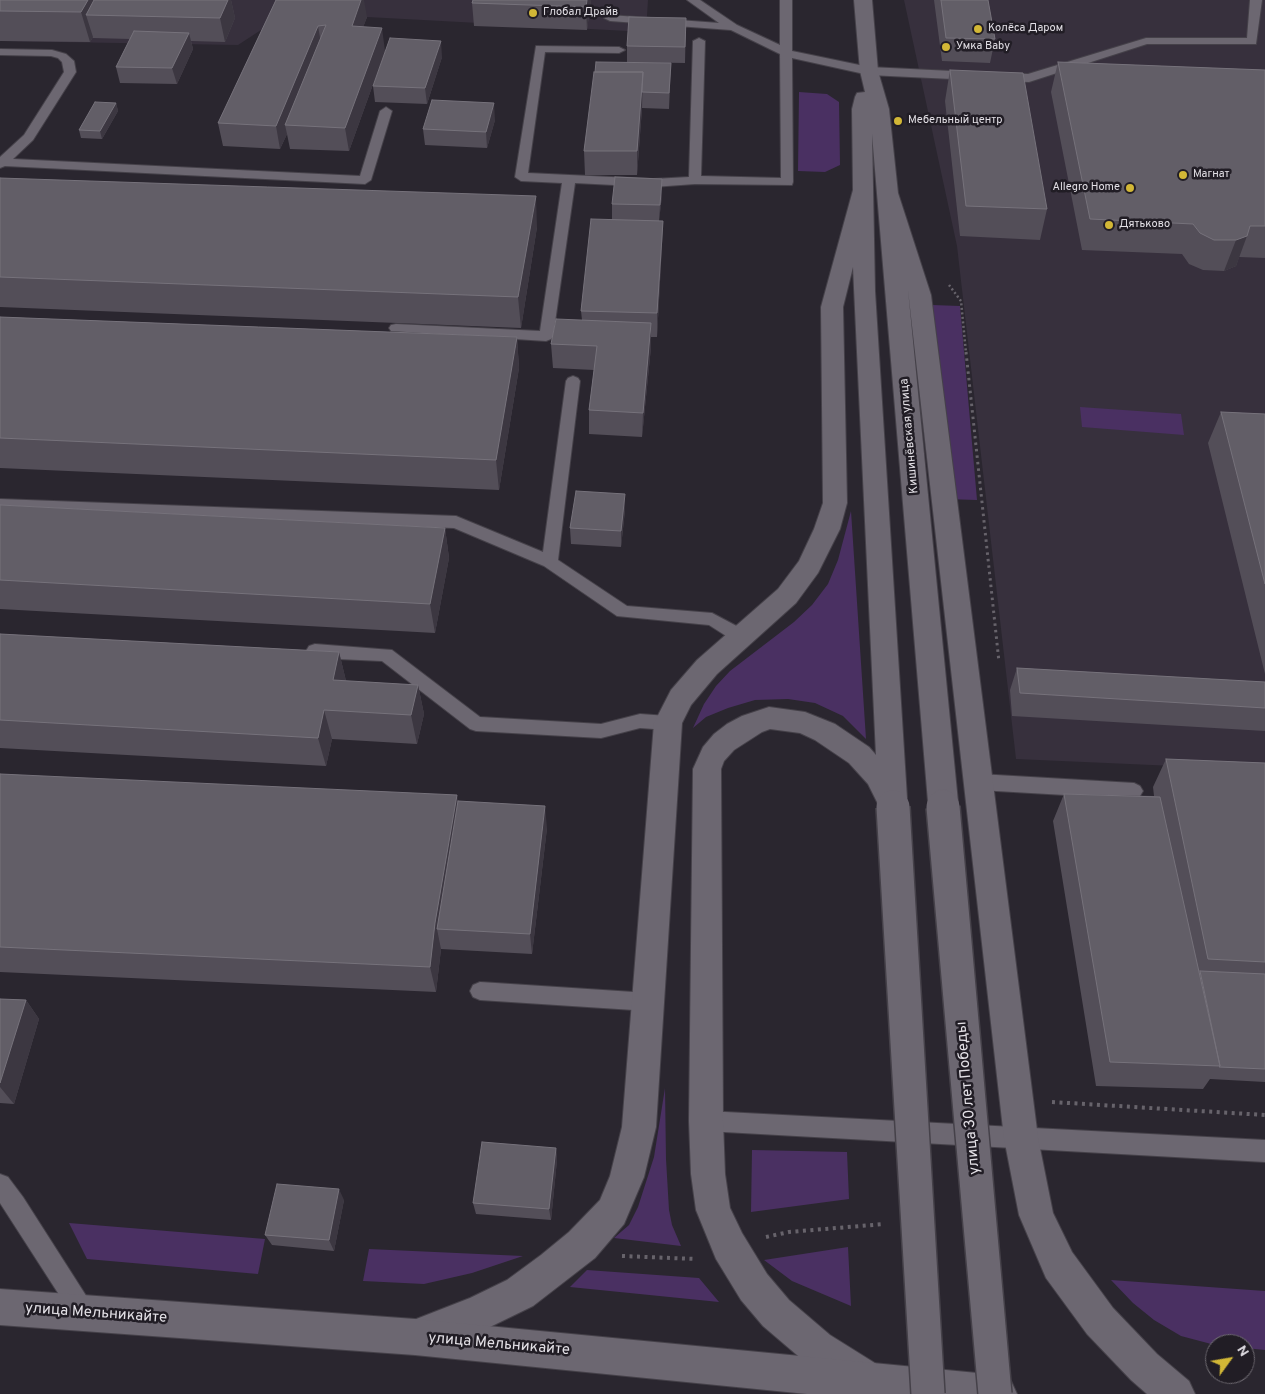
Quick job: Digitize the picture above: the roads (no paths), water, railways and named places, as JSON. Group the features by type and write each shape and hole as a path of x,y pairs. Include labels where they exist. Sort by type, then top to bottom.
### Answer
{"street":[{"name":"Кишинёвская улица","path":"864,0 869,71 879,109 888,193 943,802"},
{"name":"Кишинёвская улица","path":"869,71 862,109 864,291 893,805"},
{"path":"415,1337 479,1313 520,1293 554,1268 582,1245 612,1212 627,1178 639,1127 668,723 681,698 707,666 787,596 809,566 827,529 834,503 832,307 862,191"},
{"path":"888,193 920,295 1021,1138 1036,1215 1059,1265 1100,1321 1144,1367 1176,1394"},
{"path":"869,1380 817,1348 776,1313 754,1286 730,1246 713,1210 708,1174 706,1121 707,769 713,755 724,742 752,724 769,718 805,723 825,732 859,755 878,776 893,805 928,1394"},
{"name":"улица 30 лет Победы","path":"943,802 997,1394"},
{"name":"улица Мельникайте","path":"0,1307 415,1337 997,1394"}],"lane":[{"path":"693,0 733,27 787,53 869,71 1029,78 1146,41 1252,42 1256,0"},
{"path":"619,50 540,48 521,177 653,183 695,180 787,182 786,0"},
{"path":"610,18 733,27"},
{"path":"695,180 699,41"},
{"path":"0,52 62,56 68,61 70,72 29,137 1,163"},
{"path":"1,163 365,180 386,111"},
{"path":"396,328 546,336 569,179"},
{"path":"550,562 573,381"},
{"path":"0,505 456,522 550,562 623,612 712,620 740,636"},
{"path":"297,650 386,655 476,724 601,731 640,720 668,723"},
{"path":"979,782 1134,791"},
{"path":"480,991 649,1002"},
{"path":"706,1121 1265,1151"},
{"path":"0,1186 15,1205 84,1313"}],"place":[{"name":"Глобал Драйв","path":"533,13"},
{"name":"Колёса Даром","path":"978,29"},
{"name":"Умка Baby","path":"946,47"},
{"name":"Мебельный центр","path":"898,121"},
{"name":"Магнат","path":"1183,175"},
{"name":"Allegro Home","path":"1130,188"},
{"name":"Дятьково","path":"1109,225"}]}
